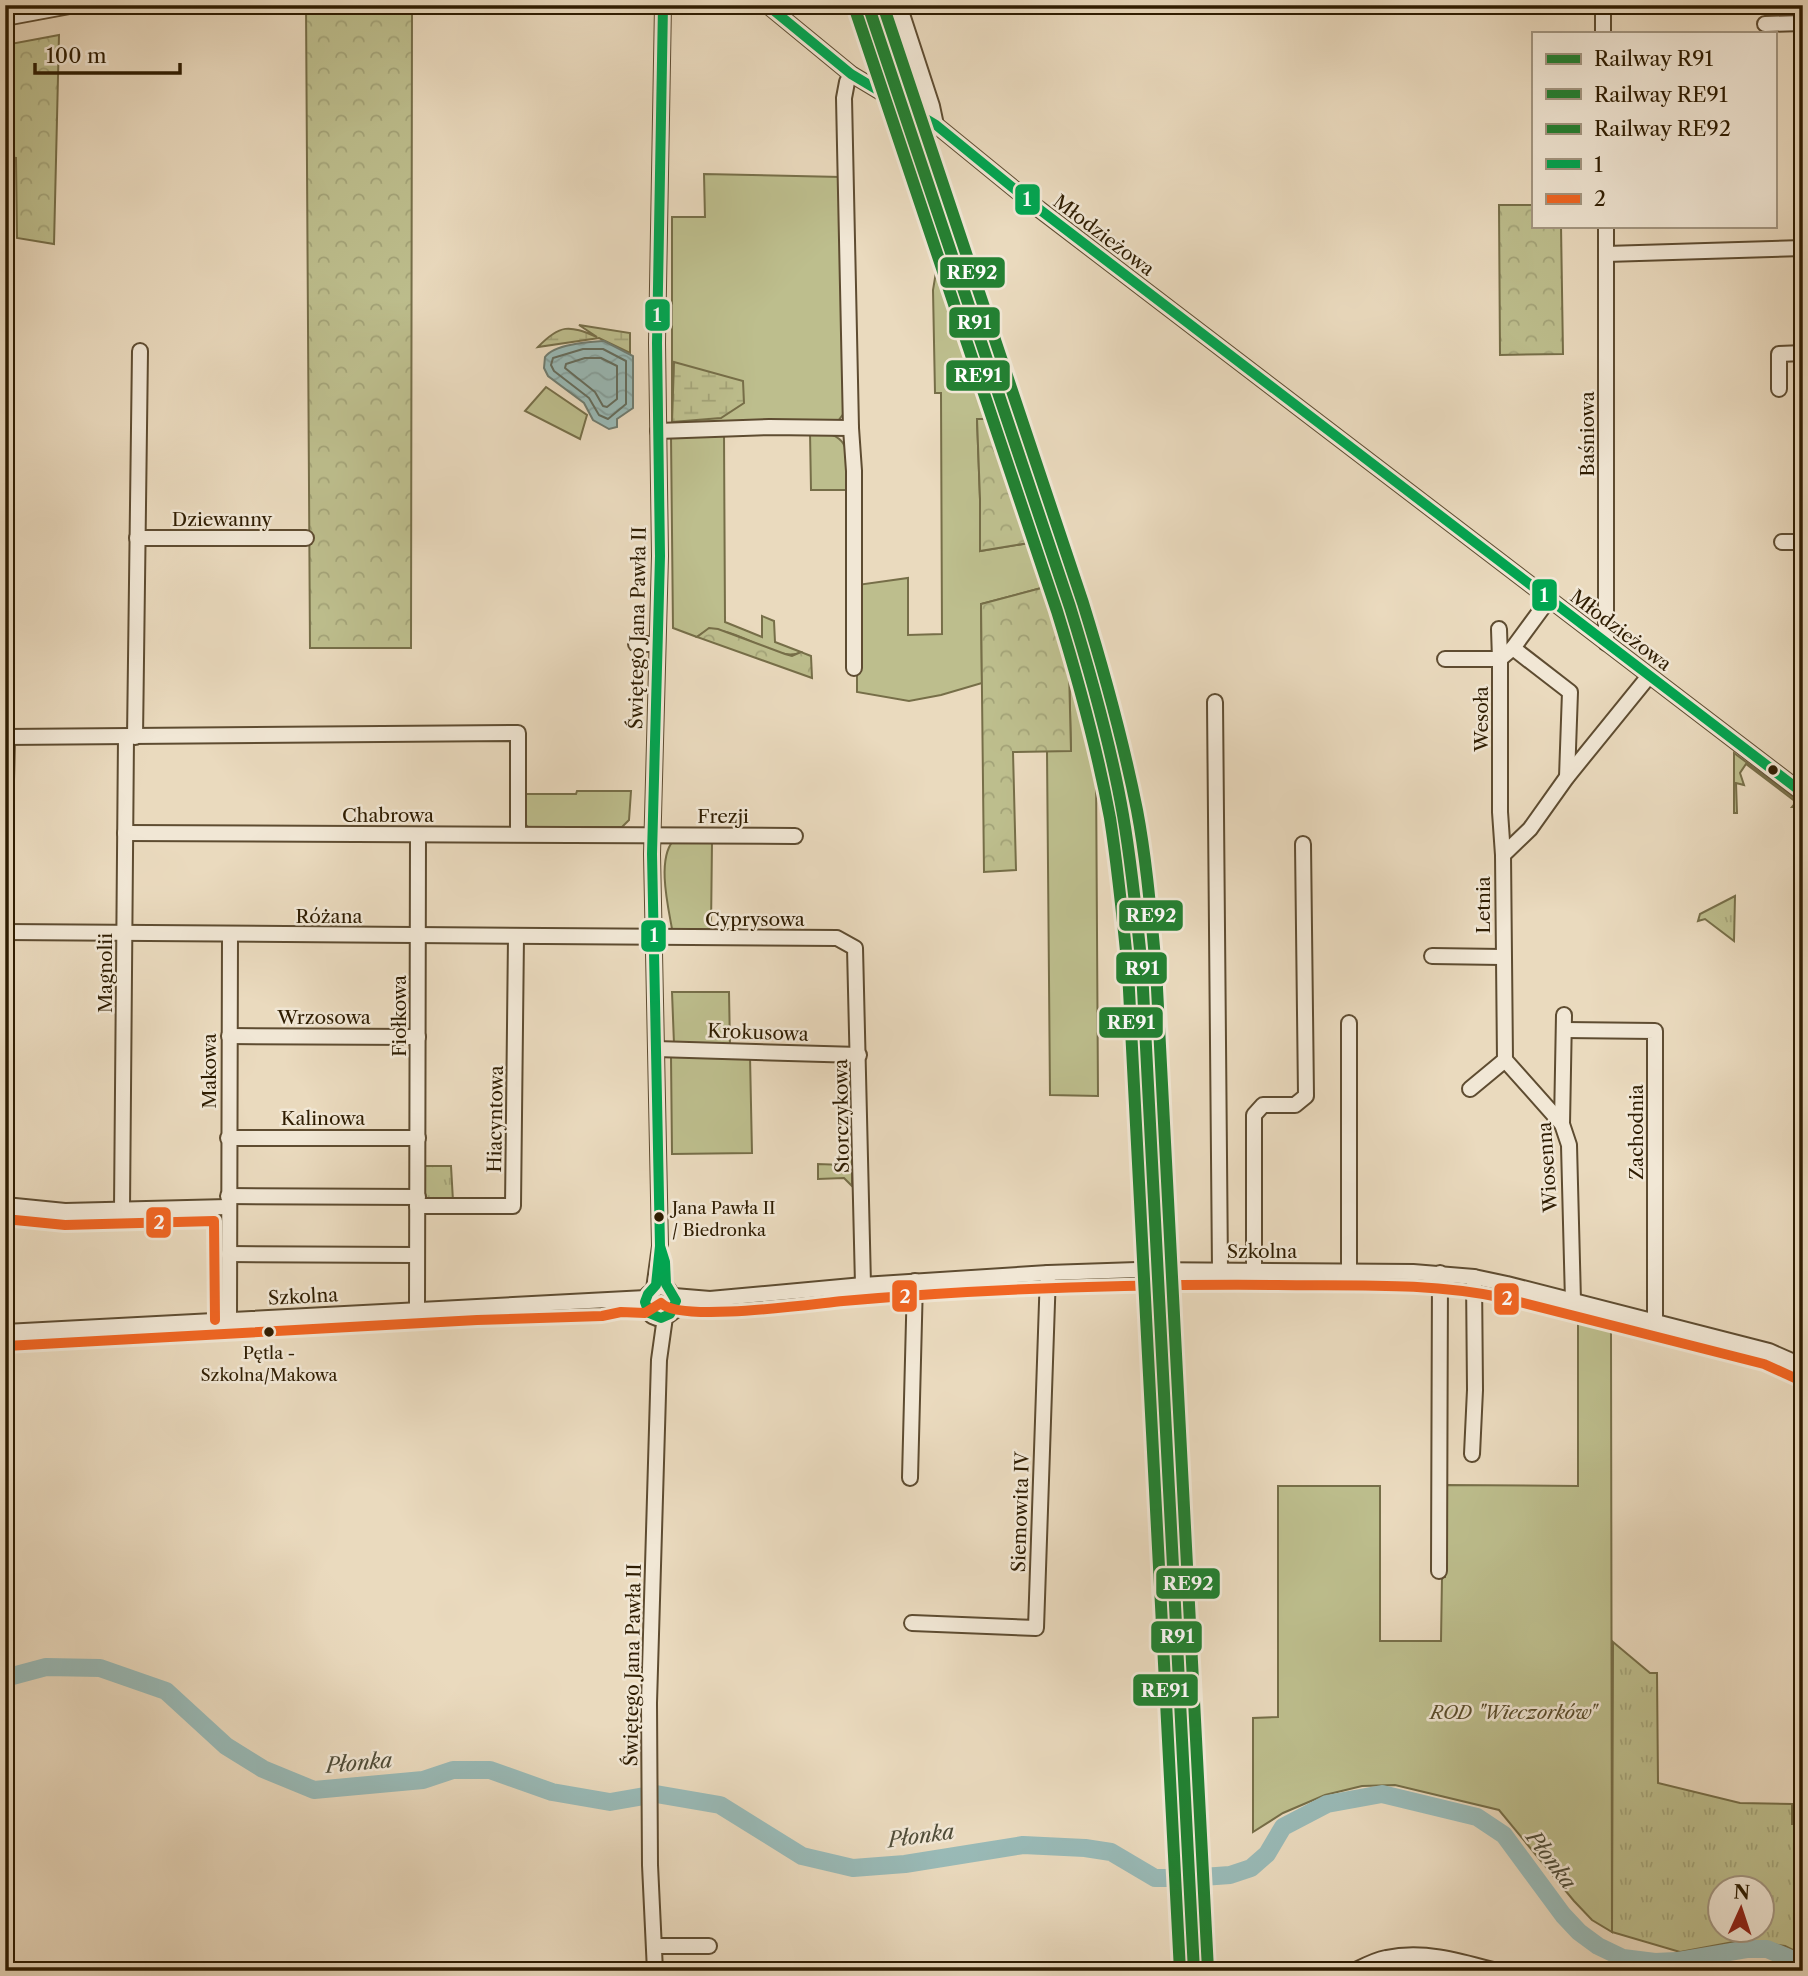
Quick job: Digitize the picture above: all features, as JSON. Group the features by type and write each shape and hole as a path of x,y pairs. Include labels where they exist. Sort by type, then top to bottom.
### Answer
{"street":[{"path":"5,18 75,5"},
{"name":"Młodzieżowa","path":"767,5 851,74 936,125 1049,217 1803,793"},
{"path":"899,5 936,125"},
{"path":"1603,5 1603,32"},
{"name":"Świętego Jana Pawła II","path":"655,1971 649,1755 660,1303 652,835 660,556 657,336 661,7"},
{"path":"1765,24 1803,23"},
{"path":"851,74 844,98 850,428 854,471 854,668"},
{"name":"Baśniowa","path":"1606,228 1606,643"},
{"path":"1606,254 1803,248"},
{"name":"Magnolii","path":"122,1209 125,833 138,538 139,351"},
{"path":"1779,389 1779,354 1803,353"},
{"path":"658,430 850,428"},
{"name":"Dziewanny","path":"138,538 306,538"},
{"path":"1782,542 1803,542"},
{"name":"Wesoła","path":"1503,855 1500,812 1500,659 1514,648 1549,600"},
{"path":"1445,659 1500,659 1499,629"},
{"path":"636,644 657,644"},
{"path":"1514,648 1570,692 1567,777"},
{"name":"Letnia","path":"1505,1060 1503,855 1530,829 1567,777 1649,676"},
{"path":"1215,702 1220,1270"},
{"path":"5,823 6,737 518,733 518,834"},
{"name":"Chabrowa","path":"125,833 652,835"},
{"name":"Fiołkowa","path":"417,1310 418,835"},
{"name":"Frezji","path":"652,835 795,836"},
{"path":"1254,1269 1254,1115 1263,1105 1295,1105 1306,1096 1303,844"},
{"name":"Różana","path":"5,932 653,936"},
{"name":"Makowa","path":"229,1320 230,934"},
{"name":"Hiacyntowa","path":"418,1201 513,1206 516,936"},
{"name":"Cyprysowa","path":"653,936 837,938 855,947"},
{"name":"Storczykowa","path":"855,947 863,1285"},
{"path":"1432,956 1502,957"},
{"name":"Wiosenna","path":"1564,1015 1562,1124 1569,1144 1573,1301"},
{"path":"1349,1023 1349,1270"},
{"name":"Zachodnia","path":"1565,1030 1655,1031 1655,1322"},
{"name":"Wrzosowa","path":"229,1036 418,1037"},
{"name":"Krokusowa","path":"656,1049 859,1055"},
{"path":"1470,1089 1505,1060 1562,1124"},
{"name":"Kalinowa","path":"228,1138 418,1138"},
{"path":"5,1205 65,1210 228,1202 418,1201"},
{"path":"229,1254 416,1255"},
{"name":"Szkolna","path":"5,1332 602,1301 660,1303 863,1285 1048,1273 1349,1270 1474,1277 1769,1352 1803,1366"},
{"name":"Siemowita IV","path":"912,1623 1036,1628 1048,1273"},
{"path":"1439,1571 1440,1273"},
{"path":"1472,1454 1475,1390 1474,1277"},
{"path":"910,1478 915,1281"},
{"path":"654,1946 709,1946"},
{"path":"1354,1971 1386,1958 1431,1963 1452,1957 1496,1971"}],"green space":[{"path":"306,5 412,5 411,648 310,648"},
{"path":"59,35 54,244 17,238 16,158 5,157 5,45"},
{"path":"704,174 841,177 844,413 838,421 672,422 672,217 705,217"},
{"path":"909,185 937,240 948,269 991,419 977,419 980,551 1029,543 1045,587 981,604 982,683 909,701 857,692 857,585 908,578 908,635 942,634 941,393 935,393 933,290 937,266"},
{"path":"1499,205 1532,205 1532,228 1561,228 1563,354 1500,355"},
{"path":"579,325 630,333 630,353 599,338 538,347 553,334 565,329 579,330 597,337"},
{"path":"674,362 743,381 744,403 721,418 672,422"},
{"path":"546,387 587,415 580,439 525,411"},
{"path":"977,419 991,419 1029,543 980,551"},
{"path":"810,432 824,433 841,441 847,456 848,490 811,490"},
{"path":"724,434 725,622 762,637 762,616 774,621 775,642 801,652 790,655 778,652 721,631 708,631 697,637 673,628 671,436"},
{"path":"1045,587 1069,669 1071,751 1013,752 1016,870 984,872 981,604"},
{"path":"709,628 792,656 801,652 811,656 812,678 697,637"},
{"path":"1069,669 1096,767 1098,1096 1050,1095 1047,751 1071,751"},
{"path":"1734,753 1801,803 1798,807 1792,807 1796,802 1746,764 1740,773 1744,785 1736,783 1737,813 1734,813"},
{"path":"577,791 631,791 629,820 622,827 528,827 525,824 526,794 576,794"},
{"path":"673,841 712,842 711,929 672,929 665,871 668,849"},
{"path":"1735,896 1734,941 1705,919 1698,921 1700,914"},
{"path":"672,992 729,992 730,1046 674,1044"},
{"path":"681,1054 750,1056 752,1153 672,1154 671,1057"},
{"path":"852,1157 852,1186 844,1178 818,1179 818,1164 844,1165"},
{"path":"425,1166 451,1166 453,1201 424,1201"},
{"name":"ROD \"Wieczorków\"","path":"1578,1312 1610,1321 1611,1334 1612,1932 1592,1920 1574,1901 1499,1810 1395,1785 1362,1786 1325,1795 1283,1813 1253,1832 1253,1718 1278,1717 1278,1486 1380,1486 1380,1641 1441,1641 1446,1485 1578,1486"},
{"path":"1613,1642 1650,1673 1657,1673 1658,1783 1740,1803 1792,1804 1792,1824 1803,1824 1803,1955 1785,1946 1771,1944 1776,1944 1776,1874 1706,1874 1706,1944 1723,1944 1680,1952 1612,1932"}],"water":[{"path":"604,341 633,356 633,408 617,419 617,427 609,429 593,420 584,403 548,376 544,368 545,357 556,349 572,344"}],"waterway":[{"name":"Płonka","path":"5,1678 46,1667 100,1668 166,1691 226,1746 263,1769 314,1790 423,1780 453,1770 490,1770 552,1792 610,1802 656,1794 720,1805 802,1856 853,1868 905,1864 1023,1845 1111,1852 1155,1878 1230,1875 1251,1868 1267,1854 1283,1827 1327,1804 1382,1794 1477,1817 1504,1835 1563,1915 1579,1932 1598,1946 1623,1958 1655,1962 1677,1961 1748,1949 1767,1949 1803,1964"}],"rail line":[{"name":"R91","path":"868,5 1070,607 1100,710 1123,815 1142,970 1194,1971"},
{"name":"RE92","path":"883,5 1083,603 1106,680 1132,784 1140,830 1156,969 1208,1970"},
{"name":"RE91","path":"855,9 1057,611 1086,714 1110,818 1128,971 1180,1971"}],"transit line":[{"name":"1","path":"660,1246 652,854 660,556 657,343 663,5"},
{"name":"1","path":"767,5 851,74 936,125 1039,209 1803,793"},
{"name":"2","path":"5,1219 65,1225 214,1221 215,1320"},
{"name":"1","path":"660,1246 665,1262 666,1284 676,1301 670,1314 661,1318 649,1313 645,1302 656,1285 660,1246"},
{"name":"2","path":"6,1346 477,1320 602,1316 621,1312 645,1313 661,1303 673,1309 718,1312 1006,1290 1168,1285 1362,1285 1448,1289 1504,1298 1764,1364 1797,1379"}],"place":[{"name":"Jana Pawła II / Biedronka","path":"659,1217"},
{"name":"Pętla - Szkolna/Makowa","path":"269,1332"}]}
